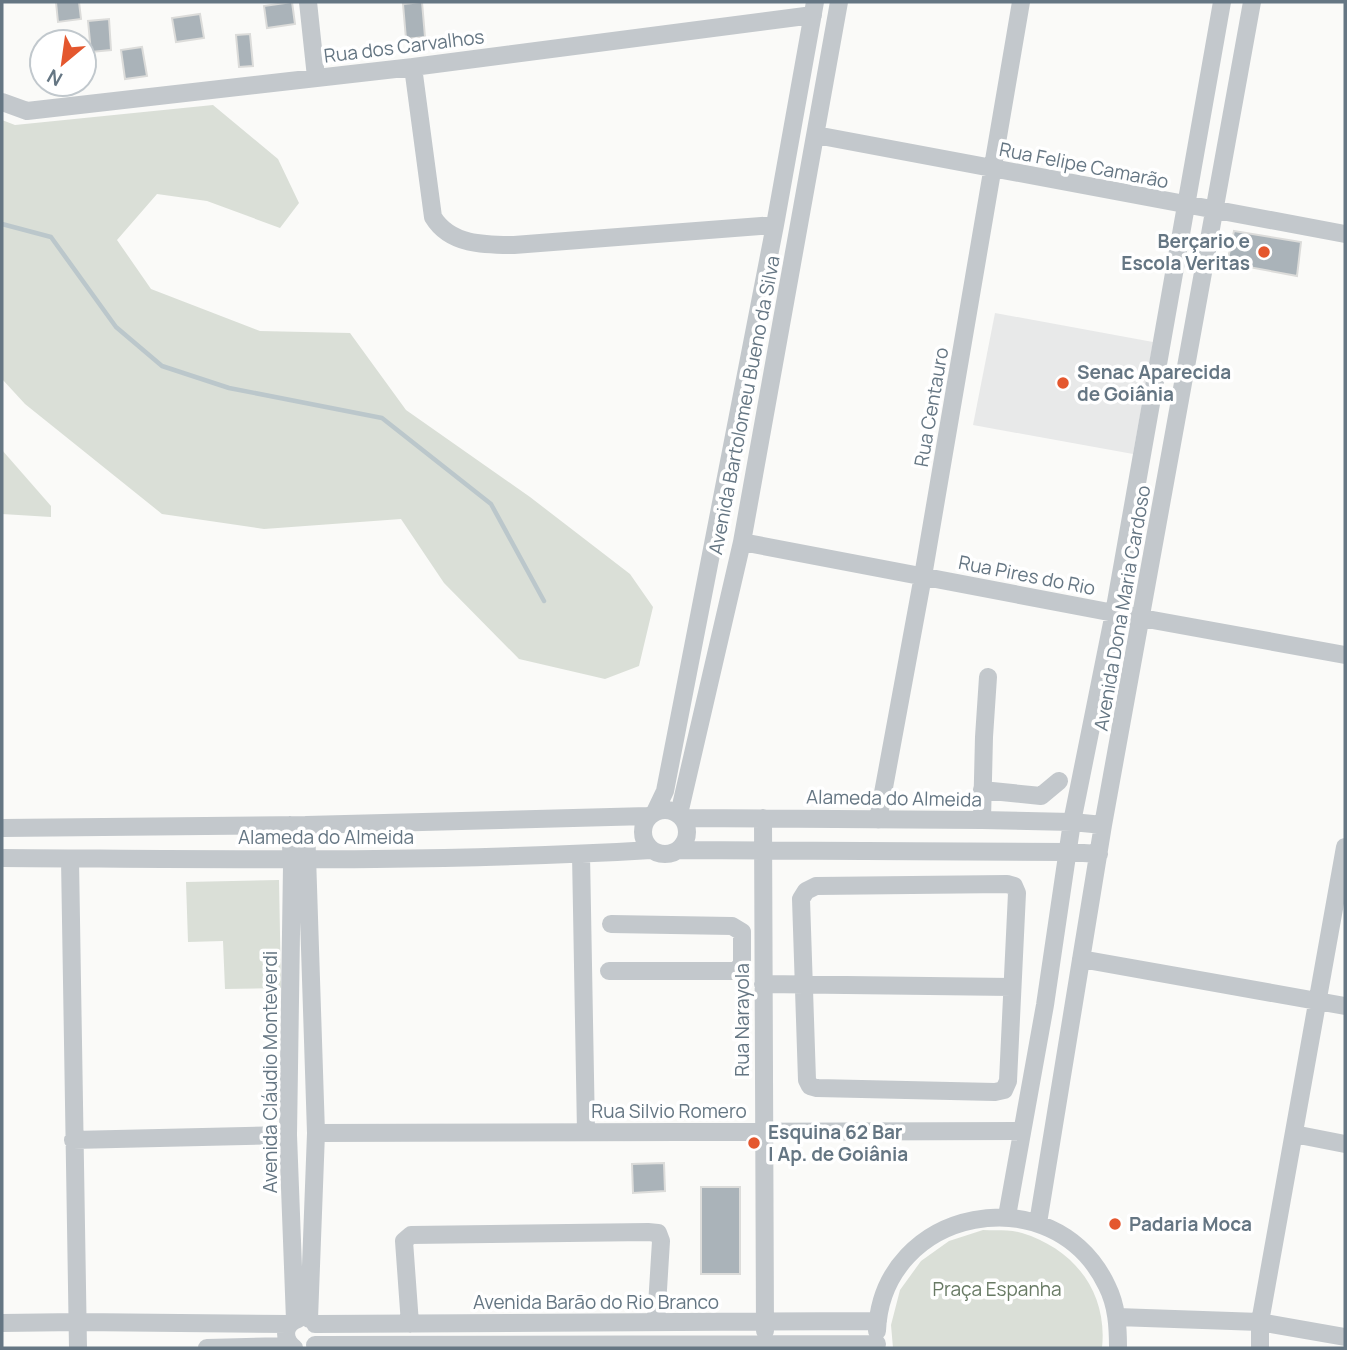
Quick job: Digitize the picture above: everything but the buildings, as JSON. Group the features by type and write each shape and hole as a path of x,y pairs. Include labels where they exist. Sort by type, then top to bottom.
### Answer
{"street":[{"path":"308,2 316,77"},
{"path":"781,2 808,11"},
{"name":"Avenida Bartolomeu Bueno da Silva","path":"681,816 742,542 839,2"},
{"name":"Rua Centauro","path":"878,820 923,576 1021,2"},
{"name":"Avenida Dona Maria Cardoso","path":"1007,1216 1045,1005 1072,822 1114,613 1222,2"},
{"name":"Avenida Dona Maria Cardoso","path":"1038,1223 1103,825 1252,2"},
{"name":"Rua dos Carvalhos","path":"2,102 27,111 413,67 808,11"},
{"name":"Avenida Bartolomeu Bueno da Silva","path":"652,814 665,791 775,225 808,11"},
{"path":"413,67 433,217 439,227 451,236 479,243 514,245 775,225"},
{"name":"Rua Felipe Camarão","path":"816,135 1345,234"},
{"name":"Rua Pires do Rio","path":"742,542 1345,655"},
{"path":"982,820 988,677"},
{"path":"982,790 1041,796 1059,781"},
{"path":"679,850 687,841 688,830 681,816 667,809 652,814 643,827 644,840 651,850 665,855 679,850 763,853 1068,852 1099,855"},
{"name":"Alameda do Almeida","path":"2,828 298,825 652,814"},
{"name":"Alameda do Almeida","path":"681,816 982,820 1103,825"},
{"name":"Rua Narayola","path":"763,818 765,1347"},
{"name":"Avenida Cláudio Monteverdi","path":"298,825 316,1133 302,1322"},
{"path":"1260,1348 1261,1322 1345,847"},
{"name":"Alameda do Almeida","path":"2,858 581,854 651,850"},
{"path":"581,854 586,1132"},
{"name":"Avenida Cláudio Monteverdi","path":"299,857 288,1135 302,1322"},
{"path":"70,859 78,1348"},
{"path":"1014,886 1017,893 1007,1086 1000,1091 810,1086 807,1080 804,983 801,899 810,888 1014,886"},
{"path":"609,971 735,971 741,965 742,950 742,932 732,926 611,924"},
{"path":"742,950 763,948"},
{"path":"1081,958 1345,1006"},
{"path":"763,984 1012,987"},
{"name":"Rua Silvio Romero","path":"316,1133 1022,1131"},
{"path":"74,1140 288,1135"},
{"path":"1294,1135 1345,1144"},
{"path":"207,1348 292,1347 286,1336 302,1322 319,1335 313,1347 877,1346 878,1321 888,1286 908,1255 936,1233 970,1219 1007,1216 1038,1223 1066,1238 1090,1259 1107,1286 1117,1317 1118,1348"},
{"path":"410,1324 404,1241 411,1235 648,1232 658,1233 661,1241 656,1322"},
{"path":"1117,1317 1261,1322 1345,1337"},
{"name":"Avenida Barão do Rio Branco","path":"2,1323 878,1321"}],"shaded area":[{"name":"Senac Aparecida de Goiânia","path":"995,313 1153,342 1133,454 973,425"}],"green space":[{"path":"213,105 278,159 299,203 280,228 207,201 157,194 117,240 151,289 260,331 350,333 406,410 530,497 630,574 653,607 639,666 605,679 519,659 444,583 401,519 264,529 162,514 25,404 2,379 2,120 15,125"},
{"path":"2,450 51,506 51,517 2,514"},
{"path":"279,880 281,988 225,989 223,941 188,942 186,882"},
{"name":"Praça Espanha","path":"983,1230 1022,1233 1041,1240 1072,1262 1093,1291 1102,1328 1102,1348 893,1348 891,1325 900,1290 921,1261 949,1241"}],"waterway":[{"path":"2,224 51,237 116,327 162,366 229,388 382,418 491,504 544,601"}],"place":[{"name":"Berçario e Escola Veritas","path":"1264,252"},
{"name":"Senac Aparecida de Goiânia","path":"1063,383"},
{"name":"Esquina 62 Bar | Ap. de Goiânia","path":"754,1143"},
{"name":"Padaria Moca","path":"1115,1224"}]}
